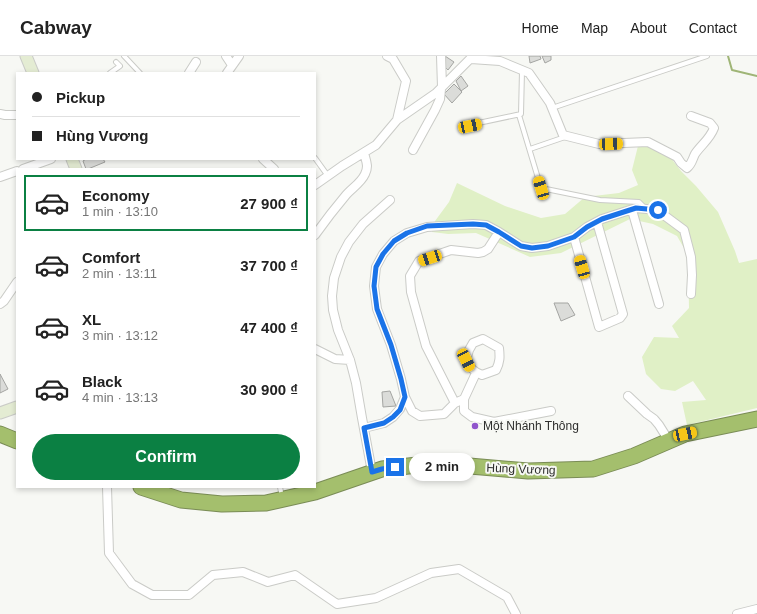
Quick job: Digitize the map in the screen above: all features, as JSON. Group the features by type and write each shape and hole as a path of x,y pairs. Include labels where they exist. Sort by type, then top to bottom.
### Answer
{"highway":[{"name":"Hùng Vương","path":"144,488 181,500 222,504 266,503 282,493 315,492 382,469 435,463 528,471 593,469 634,456 685,434 757,419"},
{"path":"0,434 16,441"}],"street":[{"path":"26,56 33,72"},
{"path":"226,56 232,65"},
{"path":"228,72 238,56"},
{"path":"387,56 393,59 406,81 397,120"},
{"path":"413,150 440,98 442,88 441,56"},
{"path":"316,184 376,145 397,120 442,88 472,57 500,61 529,73 550,103 564,135 599,144 648,142 677,157 688,168 691,165 695,154 712,133 714,128 710,123 691,116"},
{"path":"190,72 196,62"},
{"path":"0,114 16,115"},
{"path":"316,234 329,215 362,179 367,165 364,153"},
{"path":"26,168 48,160"},
{"path":"264,160 273,168"},
{"path":"0,177 16,171"},
{"path":"372,472 356,383 350,360 338,330 333,310 332,296 334,278 341,257 349,242 363,224 390,200"},
{"path":"464,399 455,403 444,414 420,416 412,411 405,397 391,345 377,309 374,286 376,267 383,254 394,241 407,233 427,226 473,224 486,225 521,246 532,248 548,246 574,237 587,227 602,219 636,208 658,210 684,230 691,257 691,294"},
{"path":"632,210 659,304"},
{"path":"574,237 599,327 620,318 623,314 597,222"},
{"path":"455,403 426,346 411,292 410,276 419,261 451,250 473,253 483,252 488,249 499,232"},
{"path":"0,304 4,301 16,283"},
{"path":"483,338 499,348 499,364 496,370 482,375 476,373 466,360 473,343 483,338"},
{"path":"316,350 335,359 350,360"},
{"path":"476,373 464,399 464,411 472,417 494,422 551,411"},
{"path":"628,396 654,419 669,441"},
{"path":"364,428 384,423 393,417 400,410 405,397"},
{"path":"0,413 16,407"},
{"path":"107,488 109,553 132,584 152,595 189,595 213,574 243,572 268,582 294,575 337,604 376,598 431,573 459,570 507,597 516,614"},
{"path":"737,614 757,609"}],"lane":[{"path":"124,56 139,72"},
{"path":"552,108 707,56"},
{"path":"111,72 120,66 116,62"},
{"path":"522,70 521,114 519,115 541,188 600,200 639,202 647,210"},
{"path":"470,126 519,115"},
{"path":"530,149 568,136"},
{"path":"316,159 328,176"}],"green space":[{"path":"640,138 667,153 718,212 739,263 757,259 757,408 687,425 682,402 706,400 693,381 675,391 661,389 646,374 642,357 654,337 679,338 672,326 689,308 688,255 677,236 653,224 630,219 561,253 530,257 476,233 448,234 432,232 435,221 449,202 457,183 505,206 541,218 565,214 585,197 619,193 638,185 632,170"}],"building":[{"path":"445,56 454,62 448,70 441,63"},
{"path":"529,56 540,56 541,59 530,63"},
{"path":"542,56 551,56 551,60 545,63"},
{"path":"461,76 468,86 461,91 456,81"},
{"path":"454,84 462,92 452,103 444,94"},
{"path":"104,160 105,162 90,168 86,168 83,161"},
{"path":"554,303 568,303 575,315 561,321"},
{"path":"0,374 8,389 0,393"},
{"path":"390,391 396,406 383,407 382,392"}],"waterway":[{"path":"728,56 732,70 757,76"}],"place":[{"name":"Một Nhánh Thông","path":"475,426"}],"route":[{"path":"395,467 372,472 364,428 384,423 393,417 400,410 405,397 391,345 377,309 374,286 376,267 383,254 394,241 407,233 427,226 473,224 486,225 521,246 532,248 548,246 574,237 587,227 602,219 636,208 658,210"}]}
